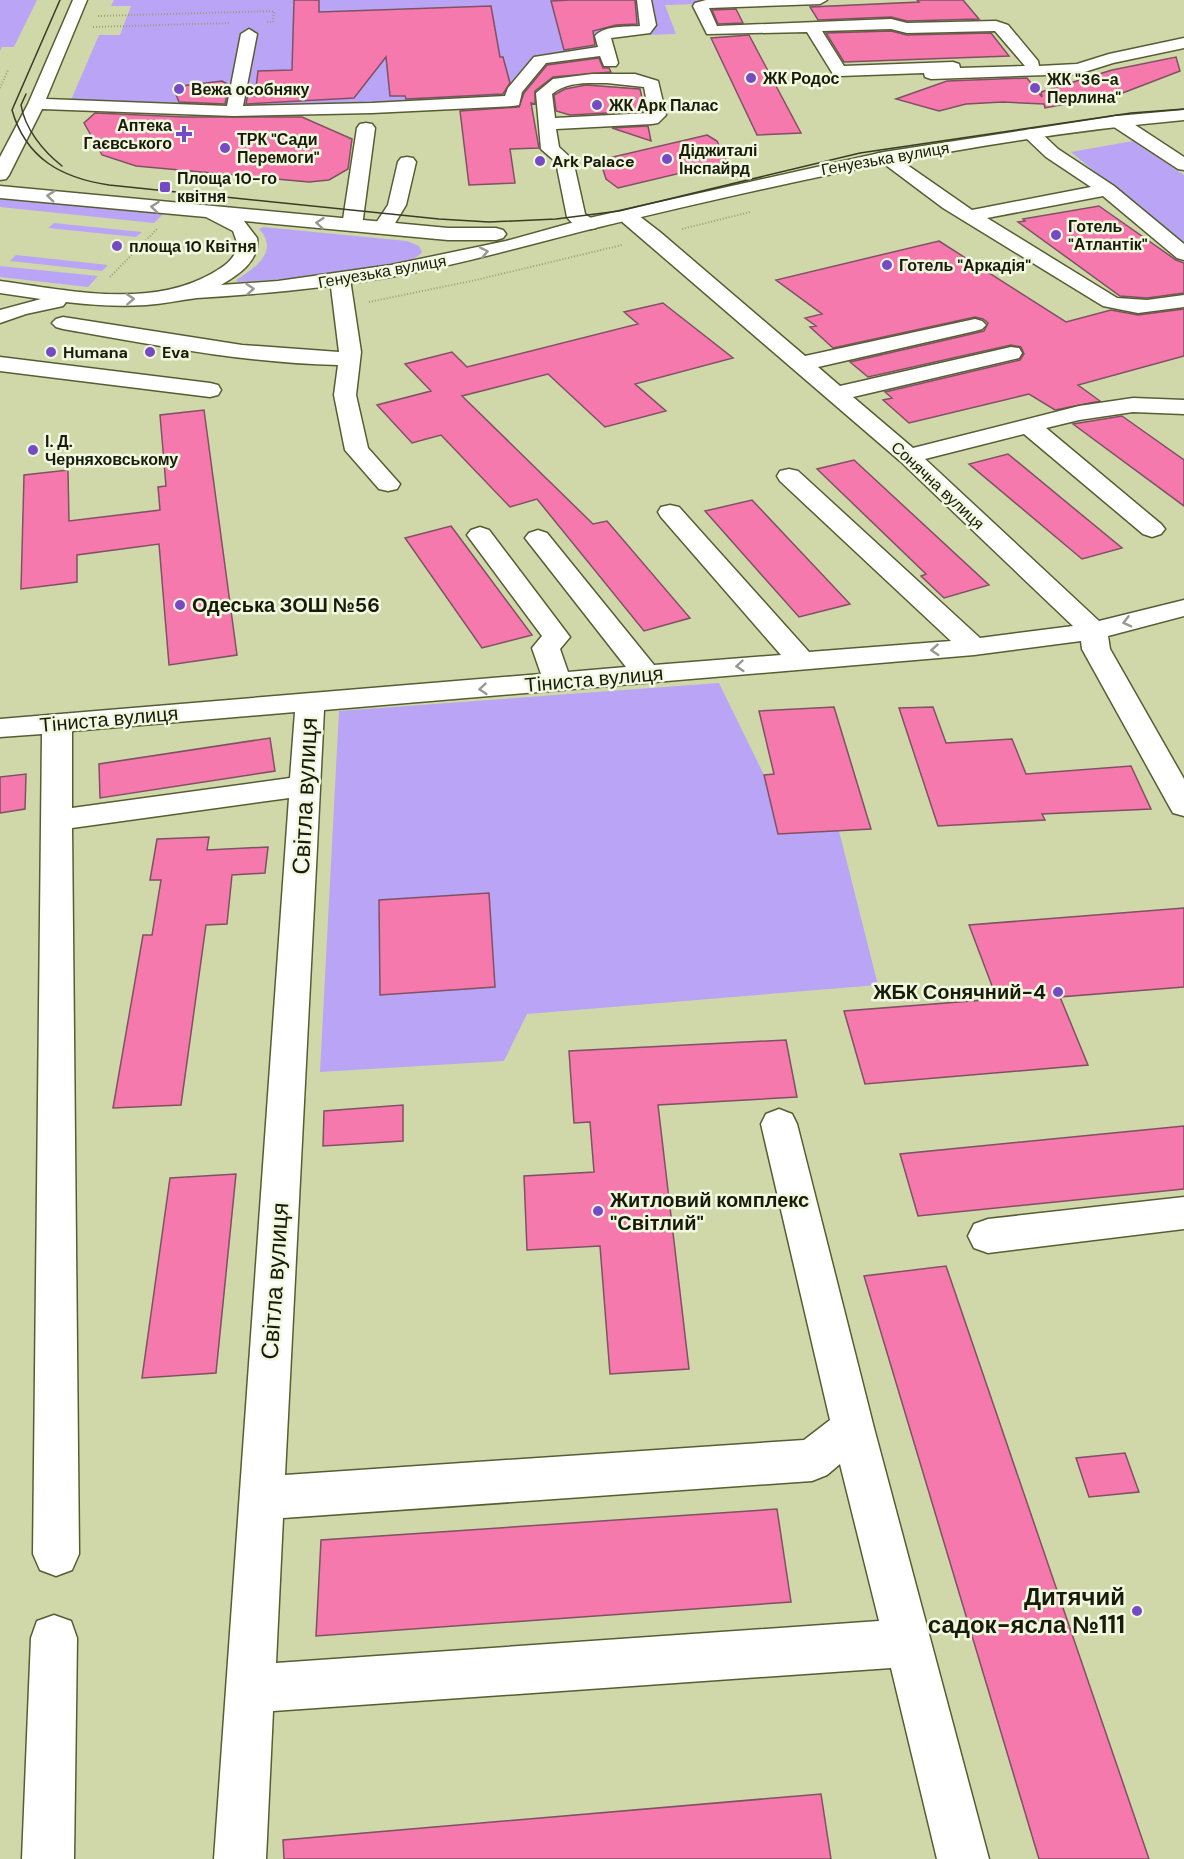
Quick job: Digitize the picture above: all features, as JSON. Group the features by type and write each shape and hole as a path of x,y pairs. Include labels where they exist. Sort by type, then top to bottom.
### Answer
{"street":[{"path":"0,175 36,104 80,0"},
{"path":"626,79 612,68 603,36 611,33 645,30 648,27 644,0"},
{"path":"812,27 839,72 1032,64 1003,28 992,25 907,28 891,24 812,27 712,31 700,6 820,0"},
{"path":"881,8 891,24"},
{"path":"234,111 250,26"},
{"path":"820,42 1008,35"},
{"path":"931,74 1078,69 1118,57 1184,44"},
{"path":"36,104 234,111 372,108 513,101 514,91 540,60 546,57 606,51"},
{"path":"547,124 644,121 658,115 652,84 640,79 569,80 550,86 544,93 547,124 550,149 564,160 576,218 589,224"},
{"name":"Генуезька вулиця","path":"171,294 278,287 391,271 509,246 589,224 783,178 884,157 1117,121 1184,115"},
{"path":"1117,121 1184,165"},
{"path":"352,226 366,128"},
{"path":"1032,134 1052,153 1107,190 1184,254"},
{"path":"1139,137 1178,139"},
{"path":"884,157 969,216 1110,302 1124,307 1142,308 1184,301"},
{"path":"391,271 425,260 431,252 430,245 426,242 391,230 407,162"},
{"path":"969,216 1107,190"},
{"path":"0,192 208,212 235,223 243,231 248,248 237,266 217,278 171,294 128,299 89,298 0,287"},
{"name":"Генуезька вулиця","path":"208,212 391,230 488,235 589,224"},
{"name":"Сонячна вулиця","path":"627,216 908,456 1094,631"},
{"path":"340,279 350,359 345,395 357,450 388,484"},
{"path":"0,317 33,306 89,298"},
{"path":"63,323 161,340 287,357 350,359"},
{"path":"800,364 975,325"},
{"path":"835,394 1011,353"},
{"path":"0,364 210,390"},
{"path":"908,456 1079,413 1133,405 1184,407"},
{"path":"1029,426 1152,529"},
{"path":"789,476 974,647"},
{"path":"670,512 801,660"},
{"path":"480,535 556,637 546,648 558,682"},
{"path":"538,538 648,675"},
{"name":"Тіниста вулиця","path":"0,728 974,647 1094,631 1184,608"},
{"path":"1094,631 1096,649 1183,800"},
{"name":"Світла вулиця","path":"240,1859 310,703"},
{"path":"56,1554 57,724"},
{"path":"57,820 306,786"},
{"path":"779,1124 853,1428 963,1859"},
{"path":"988,1236 1184,1214"},
{"path":"262,1498 812,1460 853,1428"},
{"path":"48,1859 54,1638"},
{"path":"251,1689 908,1643"}],"path":[{"path":"86,27 250,26 273,22 274,11 91,16"},
{"path":"0,88 8,70"},
{"path":"89,298 177,209"}],"shaded area":[{"path":"0,0 37,0 14,47 2,47 0,51"},
{"path":"114,0 704,0 701,4 665,5 676,34 614,36 607,39 611,53 548,61 522,89 523,104 342,113 68,107 99,35 120,35 131,6 111,6"},
{"path":"1133,141 1184,175 1184,246 1071,152"},
{"path":"0,198 163,214 154,223 0,207"},
{"path":"54,223 142,232 136,237 48,228"},
{"path":"263,227 407,241 419,246 422,252 412,259 367,270 238,282 236,280 251,270 266,252 265,237 259,229"},
{"path":"16,255 108,265 102,271 10,261"},
{"path":"0,266 98,276 88,287 0,277"},
{"path":"719,683 764,775 778,834 839,831 878,985 527,1014 504,1061 320,1072 339,711"}],"building":[{"path":"294,0 319,0 319,12 491,6 500,57 503,57 510,83 503,94 406,99 405,96 390,96 386,57 354,98 246,104 248,93 255,96 258,71 292,70"},
{"path":"635,0 637,24 616,25 593,31 595,45 564,50 551,1"},
{"path":"917,0 963,0 979,19 907,21 891,17 818,20 810,7 919,2"},
{"path":"736,9 743,23 718,24 712,10"},
{"path":"891,31 907,35 991,33 1009,56 844,62 826,33"},
{"name":"ЖК Родос","path":"749,35 801,133 757,135 711,38"},
{"name":"ЖК \"36-а Перлина\"","path":"1176,57 1180,71 1120,94 1045,108 1044,104 1003,102 966,104 939,111 896,99 947,81 1027,78 1042,97 1041,92 1112,70"},
{"path":"599,58 603,68 609,68 611,72 553,77 535,91 535,104 531,103 539,148 510,149 515,183 469,185 460,111 519,107 524,93 547,65"},
{"path":"222,81 229,85 225,104 179,102 173,87"},
{"path":"586,85 640,89 645,111 570,115 556,111 554,95 565,89"},
{"name":"ТРК \"Сади Перемоги\"","path":"95,113 185,117 302,117 352,139 348,169 329,180 309,182 136,166 102,155 84,123"},
{"path":"648,126 651,141 612,128"},
{"path":"707,135 717,141 727,162 618,188 606,179 600,160"},
{"path":"1099,206 1176,260 1184,263 1184,293 1147,298 1120,296 1018,222 1025,221 1023,219"},
{"path":"939,241 1066,322 1111,310 1138,315 1184,309 1184,356 1078,385 1100,401 1055,410 1029,394 909,423 883,400 892,398 885,392 1020,360 1024,354 1021,347 1011,345 868,377 850,362 984,331 988,323 975,317 833,348 810,327 816,326 805,318 822,314 776,280"},
{"path":"663,303 733,358 635,384 666,411 605,427 548,374 462,396 593,524 607,521 690,618 644,631 537,499 510,507 441,435 412,443 377,405 431,391 405,364 452,352 467,367 638,324 624,312"},
{"path":"204,410 237,655 169,665 159,544 77,555 77,582 21,589 24,475 68,470 69,521 160,510 158,487 166,486 160,415"},
{"path":"1122,416 1184,460 1184,506 1073,424"},
{"path":"1008,454 1122,548 1082,559 969,464"},
{"path":"854,460 989,585 944,598 921,576 926,574 817,469"},
{"path":"752,500 850,604 799,617 705,511"},
{"path":"451,526 532,635 482,648 405,538"},
{"path":"834,707 871,829 778,834 764,775 774,774 759,711"},
{"path":"933,707 946,743 1012,739 1026,774 1131,766 1151,809 1042,814 1045,820 938,826 899,708"},
{"path":"270,738 275,771 100,798 99,764"},
{"path":"26,774 25,809 0,813 0,777"},
{"path":"209,837 207,850 268,847 265,873 232,875 227,924 206,925 181,1105 113,1108 143,935 152,935 161,880 150,880 157,839"},
{"path":"489,893 495,987 380,995 379,900"},
{"name":"ЖБК Сонячний-4","path":"1184,908 1184,987 1060,997 1088,1065 865,1084 844,1011 997,999 969,925"},
{"name":"Житловий комплекс \"Світлий\"","path":"786,1040 797,1097 658,1105 689,1369 610,1374 600,1246 527,1250 524,1176 594,1172 590,1122 574,1123 569,1051"},
{"path":"403,1105 403,1141 323,1146 324,1111"},
{"path":"1184,1126 1184,1189 918,1216 900,1154"},
{"path":"236,1174 216,1373 142,1378 170,1178"},
{"path":"946,1266 1149,1859 1039,1859 864,1276"},
{"path":"1125,1453 1139,1492 1089,1497 1076,1458"},
{"path":"777,1509 791,1602 316,1636 321,1540"},
{"path":"821,1794 831,1859 284,1859 283,1840"}],"tram line":[{"path":"60,0 12,110 26,141 36,153 61,171 92,182 109,185 439,219 489,222 556,219 619,211 860,153 1131,113 1184,109"},
{"path":"26,94 21,105 26,123 48,154 62,166"}],"place":[{"name":"ЖК Родос","path":"751,78"},
{"name":"ЖК \"36-а Перлина\"","path":"1035,88"},
{"name":"Вежа особняку","path":"179,89"},
{"name":"ЖК Арк Палас","path":"597,105"},
{"name":"Аптека Гаєвського","path":"184,134"},
{"name":"ТРК \"Сади Перемоги\"","path":"225,148"},
{"name":"Діджиталі Інспайрд","path":"667,159"},
{"name":"Ark Palace","path":"540,161"},
{"name":"Площа 10-го квітня","path":"165,187"},
{"name":"Готель \"Атлантік\"","path":"1056,235"},
{"name":"площа 10 Квітня","path":"117,246"},
{"name":"Готель \"Аркадія\"","path":"887,265"},
{"name":"Humana","path":"51,352"},
{"name":"Eva","path":"150,352"},
{"name":"І. Д. Черняховському","path":"33,450"},
{"name":"Одеська ЗОШ №56","path":"180,605"},
{"name":"ЖБК Сонячний-4","path":"1058,992"},
{"name":"Житловий комплекс \"Світлий\"","path":"598,1211"},
{"name":"Дитячий садок-ясла №111","path":"1137,1611"}]}
